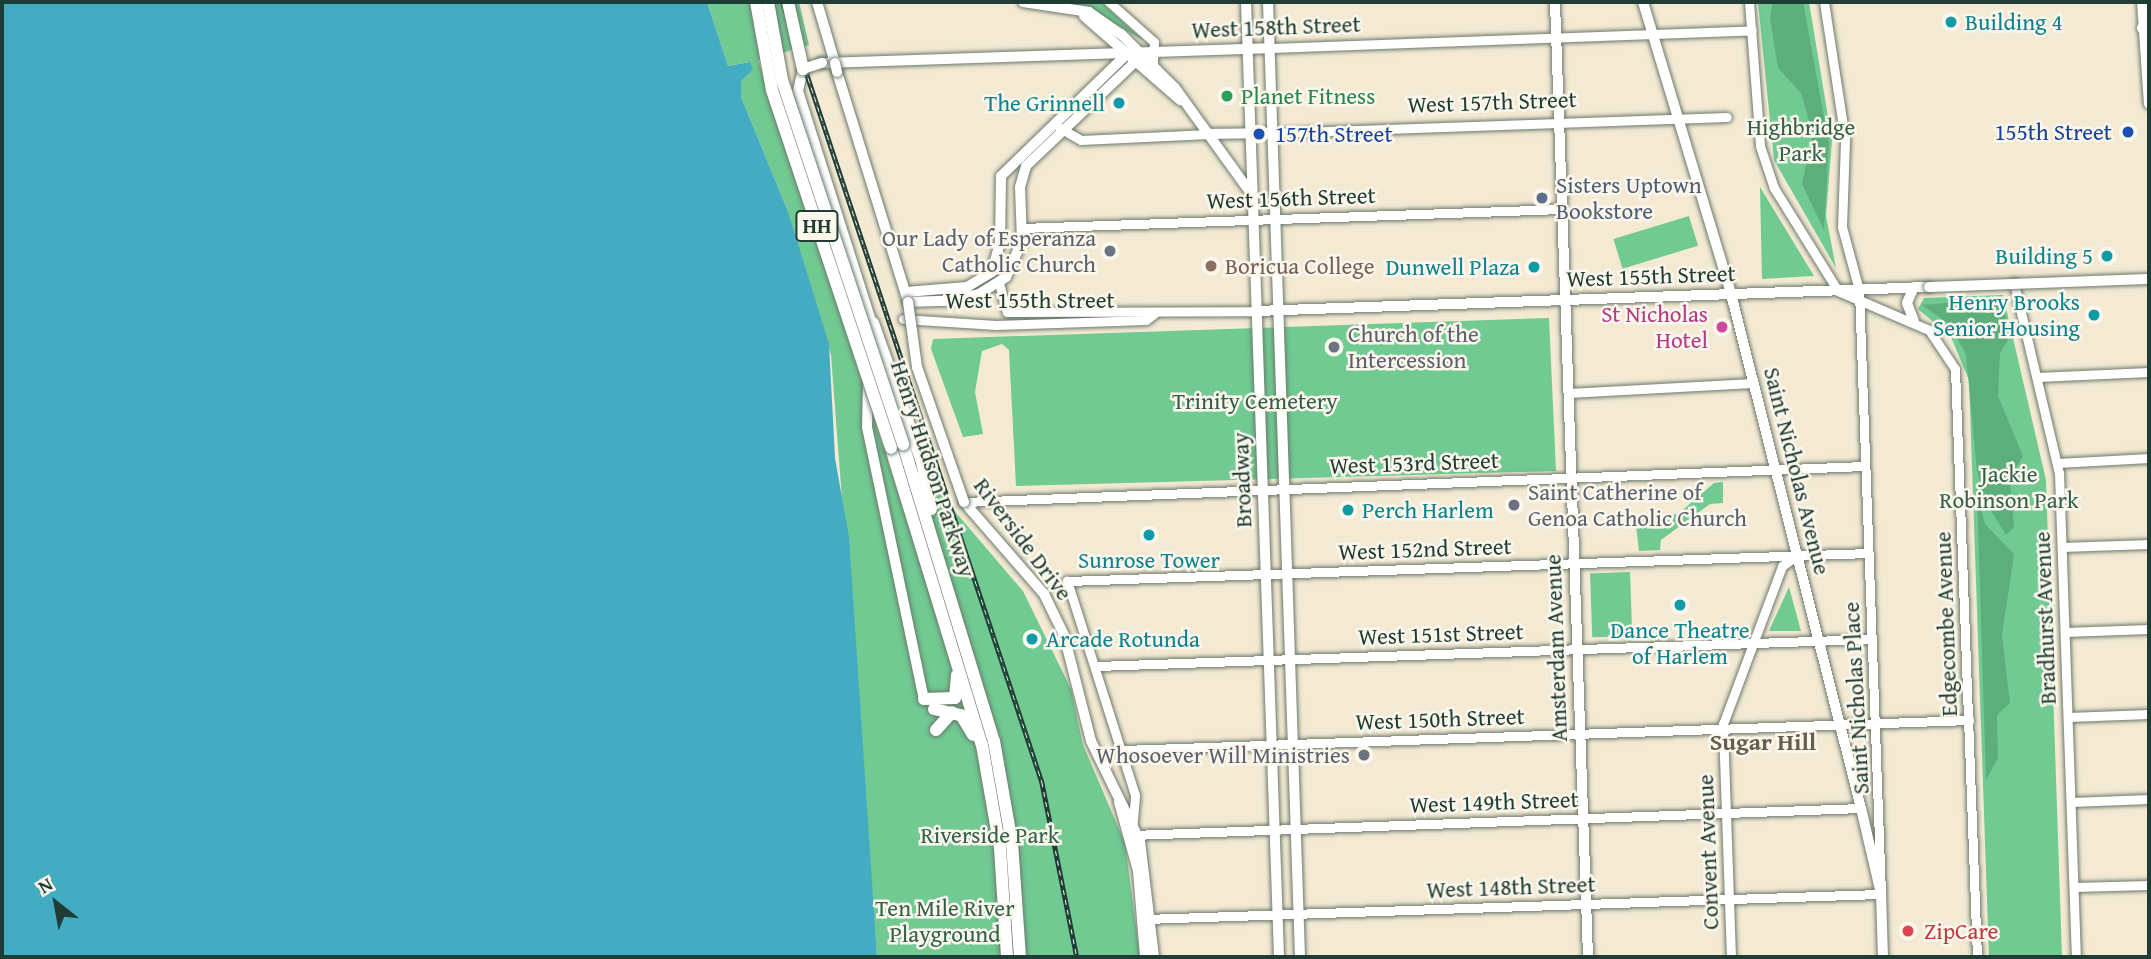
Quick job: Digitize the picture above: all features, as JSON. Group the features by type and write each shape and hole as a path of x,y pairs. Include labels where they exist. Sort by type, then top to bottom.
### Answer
{"highway":[{"name":"Henry Hudson Parkway","path":"756,2 772,90 897,446 934,537 1000,767 1020,957"},
{"name":"Henry Hudson Parkway","path":"768,2 782,80 897,446 988,771 1007,957"},
{"path":"788,2 803,69"},
{"path":"873,323 922,462 934,537"},
{"path":"924,699 946,703 960,691 947,617"},
{"path":"924,699 933,709 952,712 970,723 988,771"},
{"path":"936,730 952,712"}],"main road":[{"name":"Riverside Drive","path":"817,2 907,297 917,367 964,502 1051,607 1073,661 1091,741 1134,832 1154,957"},
{"path":"1023,2 1075,10 1101,18 1143,57 1182,102 1209,134 1253,197"},
{"name":"Broadway","path":"1246,2 1279,957"},
{"name":"Broadway","path":"1268,2 1276,310 1288,573 1300,957"},
{"name":"Amsterdam Avenue","path":"1555,2 1588,957"},
{"name":"Saint Nicholas Avenue","path":"1643,2 1731,294 1840,724 1881,894 1883,957"},
{"path":"2142,2 2146,27 2149,104"},
{"name":"West 158th Street","path":"803,69 822,64 1143,57 1269,48"},
{"path":"944,295 983,280 995,267 1000,242 998,188 1001,176 1143,57"},
{"path":"1143,57 1182,102"},
{"path":"803,69 798,90 873,323 867,427"},
{"path":"907,297 944,295 999,284 1014,266 1022,241 1020,187 1026,166 1058,127"},
{"name":"West 157th Street","path":"1209,134 1272,133"},
{"path":"998,188 1020,187"},
{"path":"1000,242 1022,241"},
{"name":"West 155th Street","path":"1256,311 2149,279"},
{"path":"1914,287 1907,303 1914,321"},
{"path":"868,307 861,397 924,699"},
{"name":"Riverside Drive","path":"1145,957 1148,919"}],"street":[{"path":"1109,2 1154,42 1143,57"},
{"path":"1749,2 1768,176 1838,291"},
{"name":"Saint Nicholas Place","path":"1824,2 1845,139 1842,221 1860,303 1881,894"},
{"name":"West 158th Street","path":"1269,48 1752,30"},
{"name":"West 157th Street","path":"1272,133 1559,120 1727,117"},
{"name":"West 157th Street","path":"1058,127 1081,139 1209,134"},
{"name":"West 156th Street","path":"1021,228 1562,209"},
{"path":"1932,286 2149,279"},
{"name":"Bradhurst Avenue","path":"2014,283 2057,463 2076,957"},
{"name":"West 155th Street","path":"999,284 1007,312 1154,314 1256,311"},
{"name":"Edgecombe Avenue","path":"1838,291 1860,303 1914,321 1945,349 1957,381 1977,957"},
{"name":"West 155th Street","path":"903,319 996,325 1146,320 1154,314"},
{"path":"2037,377 2149,372"},
{"path":"1568,393 1753,383"},
{"path":"2057,463 2149,458"},
{"name":"West 153rd Street","path":"964,502 979,499 1264,487 1866,466"},
{"path":"2062,547 2149,544"},
{"name":"West 152nd Street","path":"1067,581 1869,553"},
{"name":"Convent Avenue","path":"1731,957 1723,729 1782,566 1797,555"},
{"name":"Riverside Drive","path":"1067,581 1123,750 1137,805 1134,832"},
{"path":"2064,632 2149,629"},
{"name":"West 151st Street","path":"1096,666 1871,639"},
{"path":"2068,717 2149,714"},
{"name":"West 150th Street","path":"1123,750 1969,720"},
{"path":"2071,802 2149,799"},
{"name":"West 149th Street","path":"1134,832 1861,808"},
{"path":"2074,887 2149,885"},
{"name":"West 148th Street","path":"1148,919 1881,894"}],"green space":[{"name":"Riverside Park","path":"707,2 799,2 809,45 758,60 902,505 940,494 1023,591 1071,689 1083,745 1125,843 1140,957 877,957 831,355 789,214 741,97 741,81 752,69 749,62 728,66"},
{"path":"1061,2 1101,2 1144,41 1105,18"},
{"name":"Highbridge Park","path":"1758,2 1809,2 1832,141 1826,216 1836,268 1774,160"},
{"path":"1773,2 1803,2 1829,144 1824,230 1802,184 1813,134 1801,93 1778,68 1770,18"},
{"name":"Highbridge Park","path":"1760,187 1814,276 1762,279"},
{"path":"1689,216 1698,246 1623,269 1613,239"},
{"name":"Jackie Robinson Park","path":"2003,295 2046,480 2062,957 1989,957 1969,380 1951,337 1918,309 1924,298"},
{"path":"1994,299 2005,311 2008,340 2000,353 1998,396 2023,456 2010,478 2014,528 2006,535 1985,501 1977,471 1966,354 1949,324 1922,305"},
{"name":"Trinity Cemetery","path":"1549,318 1556,471 1016,486 1009,350 1002,344 982,351 975,392 983,434 963,437 931,349 933,339"},
{"path":"1723,482 1723,503 1710,504 1661,540 1660,550 1639,551 1635,517 1678,514 1714,483"},
{"path":"1977,494 1985,524 2014,554 2002,636 2010,703 1997,715 1998,758 1986,780"},
{"path":"1630,572 1632,636 1592,637 1590,573"},
{"path":"1789,587 1801,631 1769,631"}],"water":[{"path":"2,2 707,2 728,66 750,62 753,69 741,81 741,97 789,214 829,344 835,458 849,537 877,957 2,957"}],"railway":[{"path":"783,2 1042,782 1077,957"}],"place":[{"name":"Building 4","path":"1951,22"},
{"name":"Planet Fitness","path":"1227,96"},
{"name":"The Grinnell","path":"1119,103"},
{"name":"155th Street","path":"2128,132"},
{"name":"157th Street","path":"1259,134"},
{"name":"Sisters Uptown Bookstore","path":"1542,198"},
{"name":"Our Lady of Esperanza Catholic Church","path":"1110,251"},
{"name":"Building 5","path":"2107,256"},
{"name":"Boricua College","path":"1211,266"},
{"name":"Dunwell Plaza","path":"1534,267"},
{"name":"Henry Brooks Senior Housing","path":"2094,315"},
{"name":"St Nicholas Hotel","path":"1722,327"},
{"name":"Church of the Intercession","path":"1334,347"},
{"name":"Saint Catherine of Genoa Catholic Church","path":"1514,505"},
{"name":"Perch Harlem","path":"1348,510"},
{"name":"Sunrose Tower","path":"1149,535"},
{"name":"Dance Theatre of Harlem","path":"1680,605"},
{"name":"Arcade Rotunda","path":"1032,639"},
{"name":"Whosoever Will Ministries","path":"1364,755"},
{"name":"ZipCare","path":"1908,931"}],"district":[{"name":"Sugar Hill","path":"1763,742"}],"park label":[{"name":"Ten Mile River Playground","path":"945,921"}]}
